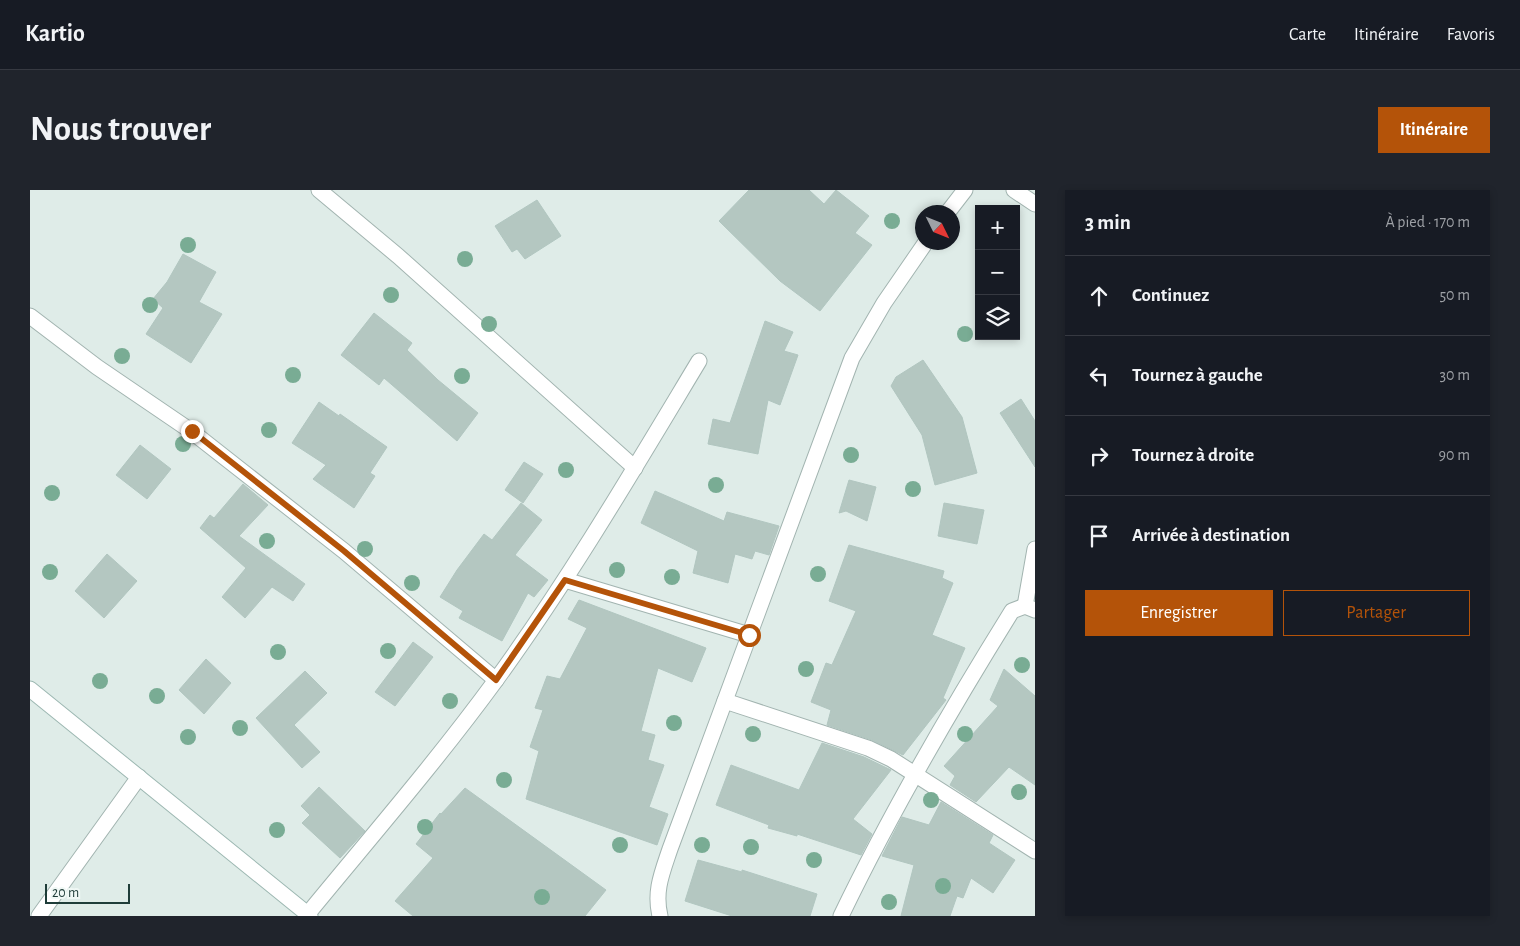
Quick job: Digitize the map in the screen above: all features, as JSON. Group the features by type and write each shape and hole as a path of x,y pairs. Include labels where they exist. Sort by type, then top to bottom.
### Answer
{"street":[{"path":"319,190 398,256 635,468"},
{"path":"953,205 965,190"},
{"path":"1014,190 1035,204"},
{"path":"660,916 657,902 658,884 852,358 884,303 920,250"},
{"path":"30,316 97,367 192,431 344,551 496,680"},
{"path":"30,689 308,915 410,792 496,680 565,580 699,361"},
{"path":"841,916 861,874 1012,611 1030,608 1035,549"},
{"path":"565,580 749,635"},
{"path":"725,701 868,748 917,775 1035,851"},
{"path":"39,916 139,777"}],"building":[{"path":"749,190 809,190 824,204 836,190 869,216 855,233 872,245 820,311 780,281 719,221"},
{"path":"537,200 561,236 525,259 517,249 512,252 495,226"},
{"path":"183,254 216,272 199,302 222,314 191,363 146,334 163,308 153,299 167,282"},
{"path":"374,313 412,343 407,350 438,380 478,413 457,441 384,378 379,385 341,355"},
{"path":"765,321 793,332 784,351 798,355 780,405 768,400 758,454 708,444 713,419 730,423"},
{"path":"923,360 962,417 977,473 935,485 922,435 891,386 896,377"},
{"path":"1021,399 1035,421 1035,467 1000,413"},
{"path":"319,402 339,416 340,414 387,447 370,473 375,476 354,508 313,479 326,465 292,443"},
{"path":"140,445 171,469 147,499 116,475"},
{"path":"524,462 543,474 523,503 505,490"},
{"path":"849,480 876,487 867,521 846,511 839,513"},
{"path":"243,484 268,505 239,536 305,584 293,601 272,587 245,618 222,597 246,568 200,528 210,515 214,518"},
{"path":"655,491 724,521 727,512 779,526 769,555 755,551 752,559 735,554 728,583 693,573 698,551 641,523"},
{"path":"521,503 542,520 515,555 548,580 534,597 528,593 502,641 459,618 463,611 440,597 457,570 484,534 492,540"},
{"path":"944,503 984,510 977,544 938,536"},
{"path":"849,545 944,571 942,578 953,583 932,635 965,648 943,698 946,700 903,755 872,740 827,725 831,710 811,702 826,663 832,665 856,611 829,601"},
{"path":"107,554 137,581 104,618 75,591"},
{"path":"579,600 706,648 692,682 658,668 641,731 655,735 648,760 664,765 649,807 668,814 657,845 526,799 539,751 530,747 543,710 535,708 547,676 560,679 587,628 568,619"},
{"path":"413,642 433,657 395,706 375,692"},
{"path":"206,659 231,683 204,714 179,690"},
{"path":"1004,669 1035,696 1035,785 1009,767 976,802 950,785 955,776 944,766 998,706 990,700"},
{"path":"305,671 327,693 294,725 320,752 302,768 256,718"},
{"path":"822,743 864,757 891,770 853,819 872,834 861,855 797,834 797,836 768,828 769,825 716,805 731,765 799,790"},
{"path":"319,787 365,831 340,858 302,823 310,815 301,806"},
{"path":"465,788 606,890 585,916 413,916 395,901 433,858 416,844 440,813"},
{"path":"941,802 993,835 989,843 1015,860 993,893 971,878 963,898 957,896 950,916 901,916 914,865 882,856 902,817 929,825"},
{"path":"698,860 742,872 742,870 817,894 810,916 732,916 685,901"}],"route":[{"path":"192,431 344,551 496,680 565,580 749,635"}]}
